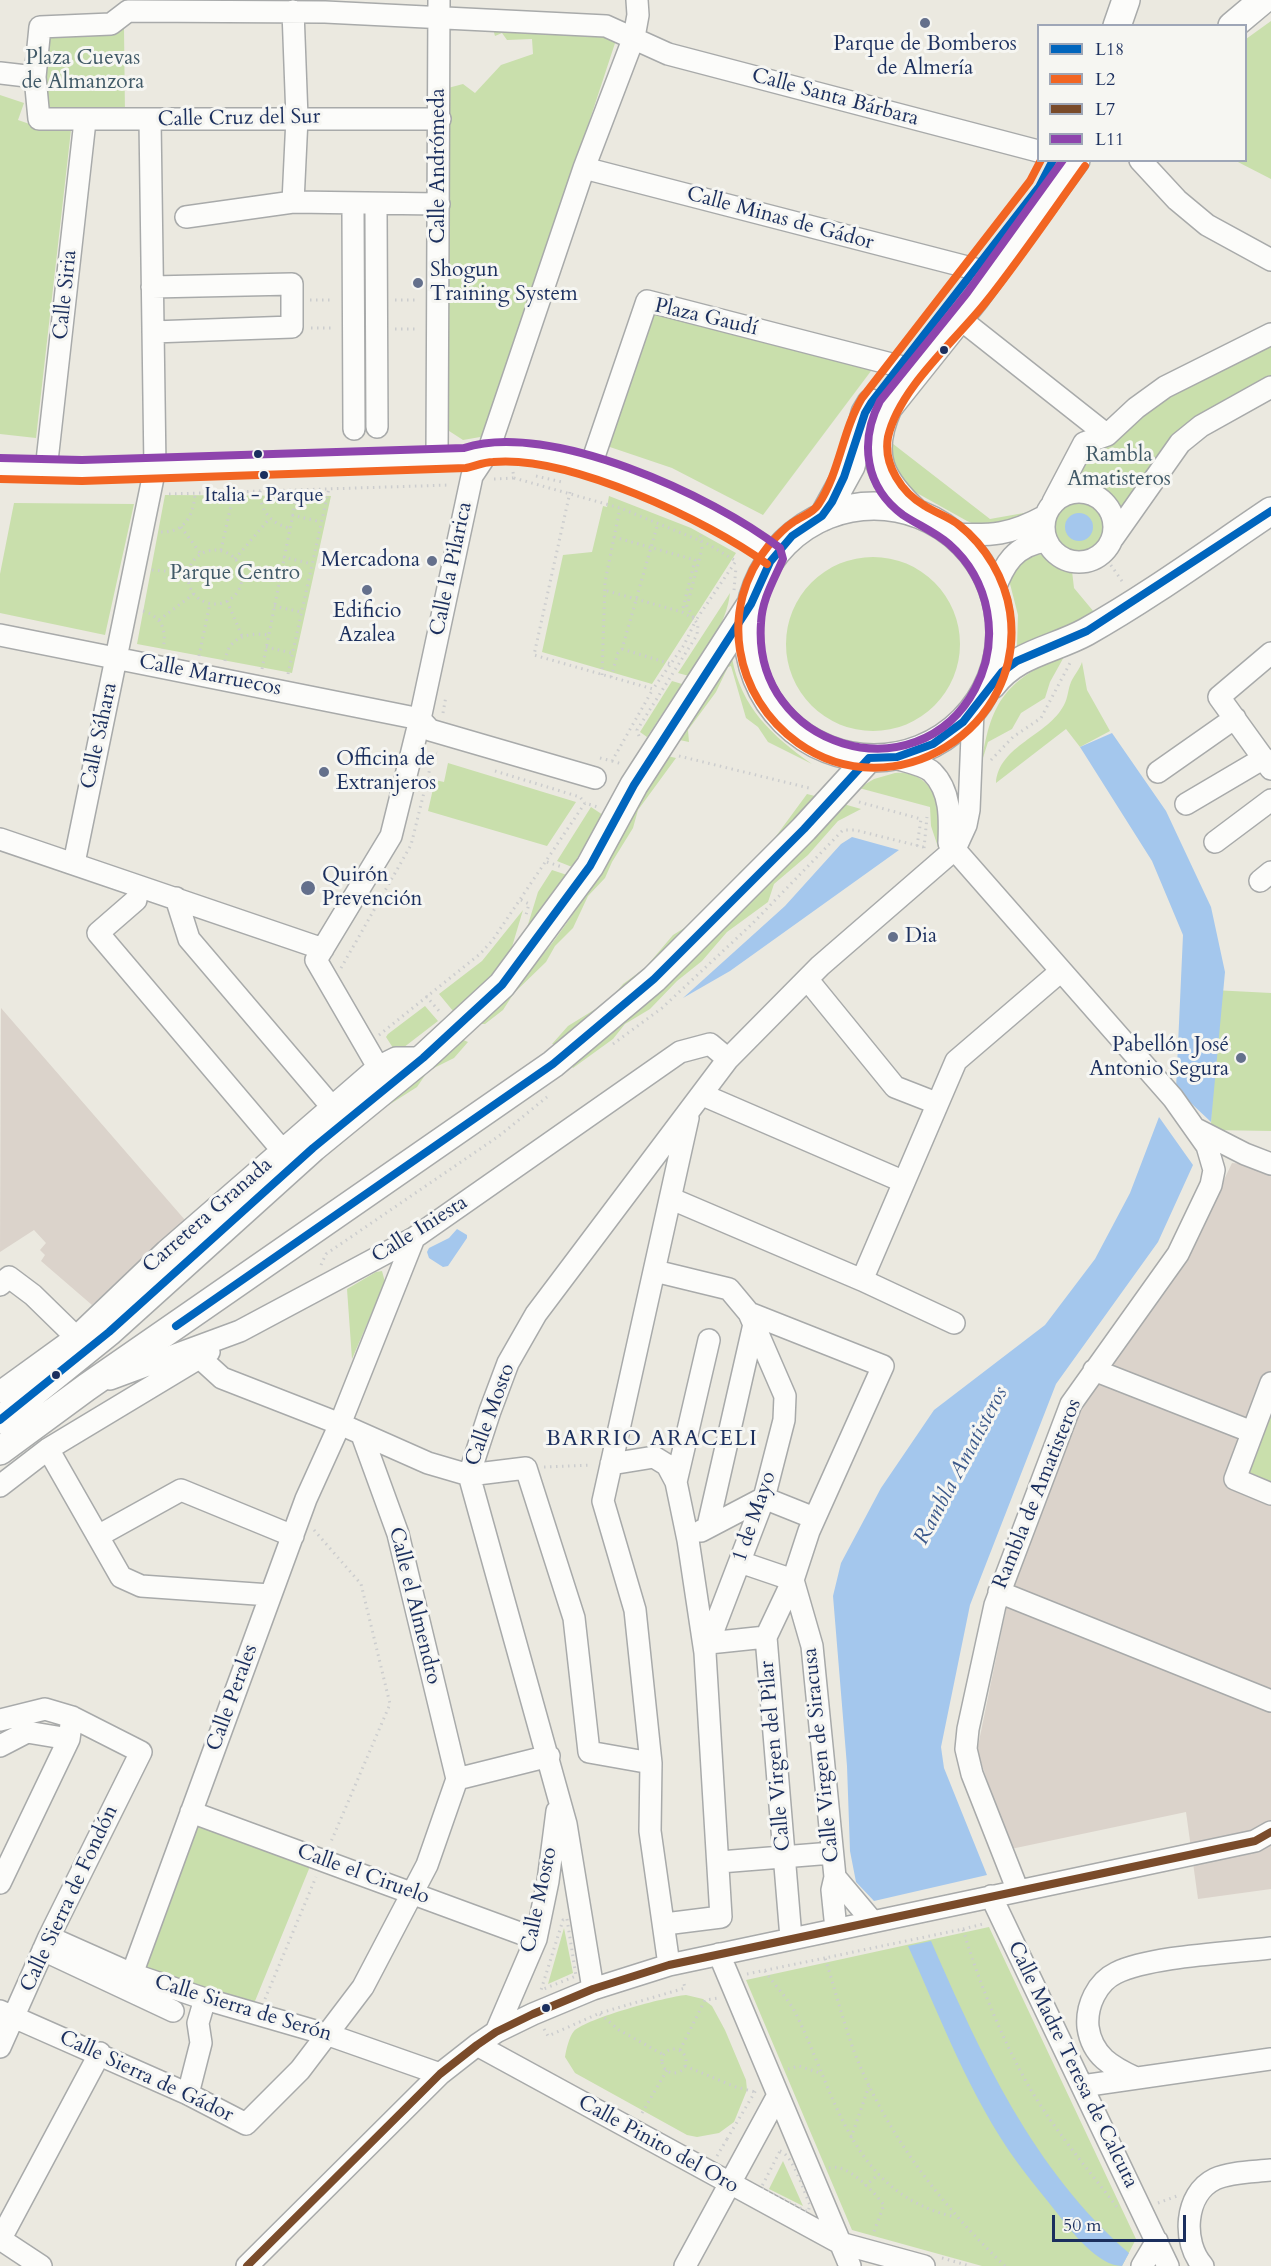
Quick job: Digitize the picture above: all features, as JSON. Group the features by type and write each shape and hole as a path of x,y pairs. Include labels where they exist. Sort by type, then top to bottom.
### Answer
{"main road":[{"path":"1118,24 1126,0"},
{"path":"1137,24 1144,0"},
{"path":"1234,24 1263,0"},
{"path":"823,517 848,472 865,413 1039,187 1052,162"},
{"path":"917,514 886,480 879,463 878,435 888,408 959,318 1075,162"},
{"path":"979,703 994,675 1001,638 1000,619 994,591 982,566 953,534 917,514 898,508 870,506 851,508 823,517 800,530 773,556 763,572 751,604 748,627 752,664 758,682 778,714 799,733 823,748 841,754 880,758 933,744 949,734 979,703 1002,672 1017,661 1086,631 1271,511"},
{"name":"Carretera Granada","path":"0,1420 90,1332 423,1058 502,986 590,866 634,785 751,604"},
{"path":"0,1451 87,1387 553,1064 654,979 804,829 880,758"}],"street":[{"name":"Calle la Pilarica","path":"320,954 391,836 420,719 472,476 488,452 584,168 634,38 638,15 637,0"},
{"name":"Calle Santa Bárbara","path":"128,5 207,6 293,11 440,9 606,26 668,54 1037,151"},
{"path":"0,73 35,77 40,27 111,24 128,5"},
{"name":"Calle Andrómeda","path":"434,468 440,9"},
{"path":"293,11 297,118 293,202"},
{"name":"Calle Cruz del Sur","path":"35,77 39,119 86,121 297,118 440,119"},
{"name":"Calle Sáhara","path":"74,863 118,658 155,468 150,120"},
{"name":"Calle Siria","path":"46,470 86,121"},
{"path":"1142,162 1178,200 1207,225 1271,260"},
{"name":"Calle Minas de Gádor","path":"584,168 975,269"},
{"path":"186,217 293,202 439,204"},
{"path":"353,211 354,429"},
{"path":"376,211 377,427"},
{"path":"152,287 291,284 292,327 153,332"},
{"path":"354,300 376,300"},
{"name":"Plaza Gaudí","path":"590,468 647,300 899,366"},
{"path":"959,318 1107,435"},
{"path":"1208,365 1205,353 1208,350 1271,320"},
{"path":"354,328 376,329"},
{"path":"1271,334 1208,365 1148,399 1107,435 1088,440 1081,446 1049,509 1043,531 1046,541 1060,557 1081,562 1100,555 1161,465 1180,443 1201,426 1271,387"},
{"path":"0,468 46,470 434,468 488,452 519,452 590,468 660,493 739,531 773,556"},
{"path":"953,534 988,536 1010,533 1072,492 1082,491 1101,499 1113,517 1113,538"},
{"path":"994,591 1002,570 1012,556 1030,544 1046,541"},
{"name":"Calle Marruecos","path":"0,635 420,719"},
{"path":"1186,804 1267,764 1219,698 1271,653"},
{"path":"880,758 931,771 943,789 950,810 950,843 955,849 966,825 969,810 979,703"},
{"path":"1158,772 1235,718"},
{"path":"420,719 430,730 594,778"},
{"path":"1215,842 1271,800"},
{"path":"0,838 176,898 320,954 378,1067"},
{"name":"Rambla de Amatisteros","path":"955,849 1166,1090 1195,1128 1210,1155 1214,1170 1203,1206 1178,1254 1071,1404 999,1592 976,1684 966,1749 972,1774 1018,1891"},
{"name":"Calle Mosto","path":"584,1982 566,1824 470,1475 508,1363 536,1314 689,1114 728,1059 807,979 955,849"},
{"path":"176,898 189,939 332,1107"},
{"path":"136,900 98,933 282,1150"},
{"path":"862,1280 902,1181 956,1061 1061,971"},
{"path":"807,979 895,1088 936,1102"},
{"name":"Calle Iniesta","path":"87,1387 240,1331 414,1238 680,1052 710,1044 728,1059"},
{"name":"Carretera Granada","path":"0,1392 90,1332 282,1150 378,1067 396,1058 423,1058"},
{"path":"703,1095 902,1181"},
{"path":"669,1965 665,1924 650,1832 651,1763 635,1610 603,1500 672,1199 689,1114"},
{"path":"1195,1128 1245,1154 1271,1164"},
{"path":"1212,1181 1229,1162 1245,1154"},
{"path":"672,1199 862,1280 954,1323"},
{"name":"Calle Perales","path":"132,1974 306,1499 340,1424 414,1238"},
{"path":"655,1271 729,1289 751,1318 883,1366 814,1518 793,1580 740,1562"},
{"path":"0,1285 9,1277 90,1332"},
{"path":"708,1526 751,1318"},
{"name":"1 de Mayo","path":"707,1648 764,1498 784,1420 785,1396 751,1318"},
{"path":"0,1486 48,1449 200,1358 240,1331"},
{"path":"676,1482 709,1340"},
{"path":"200,1358 222,1378 340,1424 428,1463 470,1475 526,1468 574,1618 589,1752 651,1763"},
{"path":"1094,1370 1252,1432"},
{"path":"1271,1383 1235,1479 1271,1494"},
{"name":"Calle el Almendro","path":"362,1435 398,1534 457,1779"},
{"path":"48,1449 121,1577 141,1586 270,1595"},
{"path":"611,1464 654,1457 667,1465 676,1482 707,1648 720,1862 721,1917 665,1924"},
{"path":"98,1536 182,1490 293,1536"},
{"path":"688,1540 708,1526 764,1498 814,1518"},
{"name":"Calle Virgen del Pilar","path":"790,1938 765,1636 793,1580"},
{"name":"Calle Virgen de Siracusa","path":"793,1580 813,1646 835,1877 832,1890 836,1929"},
{"path":"999,1592 1271,1701"},
{"path":"707,1648 765,1636"},
{"path":"0,1720 45,1709 72,1717 69,1738 0,1883"},
{"name":"Calle Sierra de Fondón","path":"0,2047 7,2014 46,1944 141,1752 72,1717"},
{"path":"0,1746 27,1732 69,1738"},
{"path":"329,2035 363,1986 414,1892 457,1779 549,1756"},
{"name":"Calle Mosto","path":"496,2032 536,1938 548,1881 559,1798"},
{"name":"Calle el Ciruelo","path":"191,1812 536,1938"},
{"path":"247,2266 440,2074 496,2032 584,1982 1255,1841 1271,1832"},
{"path":"720,1862 832,1852"},
{"name":"Calle Virgen de Siracusa","path":"835,1877 872,1921"},
{"name":"Calle Madre Teresa de Calcuta","path":"991,1896 1168,2266"},
{"name":"Calle Sierra de Serón","path":"46,1944 205,1999 329,2035 440,2074"},
{"name":"Calle Sierra de Serón","path":"46,1944 173,2011"},
{"path":"1136,2079 1102,2059 1093,2045 1088,2022 1097,1987 1114,1973 1140,1964 1271,1948"},
{"path":"719,1954 850,2266"},
{"path":"188,2094 201,2043 198,2023 205,1999"},
{"name":"Calle Sierra de Gádor","path":"7,2014 188,2094 246,2124 300,2070 329,2035"},
{"name":"Calle Pinito del Oro","path":"477,2045 840,2243 924,2266"},
{"path":"41,2266 0,2239 100,2054"},
{"path":"1082,2086 1271,2059"},
{"path":"685,2266 778,2095"},
{"path":"1203,2266 1189,2238 1190,2219 1200,2195 1214,2179 1271,2170"},
{"path":"1142,2266 1157,2241"}],"path":[{"path":"301,300 354,300"},
{"path":"376,300 423,300"},
{"path":"301,328 354,328"},
{"path":"376,329 423,329"},
{"path":"432,485 434,468"},
{"path":"513,472 514,478 570,492 658,523 700,543 706,543 736,561 653,689 612,761"},
{"path":"527,474 570,484"},
{"path":"261,484 261,505 269,518 289,528"},
{"path":"165,495 442,485"},
{"path":"178,486 179,494"},
{"path":"288,674 329,488"},
{"path":"262,669 298,489"},
{"path":"221,550 234,492"},
{"path":"570,492 534,655 653,689"},
{"path":"157,531 170,532 181,527 193,514 195,493"},
{"path":"602,675 604,590 620,508"},
{"path":"292,515 321,522"},
{"path":"236,559 269,518"},
{"path":"611,677 618,653 622,649 658,523"},
{"path":"181,527 201,554"},
{"path":"644,739 637,734 637,730 696,637 699,625 687,606 702,549 700,534 694,529"},
{"path":"614,537 694,560 682,612"},
{"path":"221,550 236,559 242,578 237,592 227,601 210,603 195,594 190,584 189,573 192,564 201,554 221,550"},
{"path":"283,557 312,564"},
{"path":"150,560 148,570 189,573"},
{"path":"242,578 278,580"},
{"path":"604,590 682,612 696,620"},
{"path":"159,620 195,594"},
{"path":"227,601 242,636"},
{"path":"199,656 210,603"},
{"path":"273,606 301,612"},
{"path":"140,610 159,620 165,634 163,649"},
{"path":"225,661 231,644 242,636 253,633 268,636"},
{"path":"266,647 292,652"},
{"path":"156,648 173,651"},
{"path":"622,649 671,664"},
{"path":"219,660 231,662"},
{"path":"254,667 268,670"},
{"path":"281,672 299,676"},
{"path":"448,689 443,713 450,715"},
{"path":"340,970 411,845 434,752 445,756"},
{"path":"590,755 632,767"},
{"path":"677,756 823,792"},
{"path":"489,769 580,797 585,803 608,810"},
{"path":"856,801 921,819 917,846"},
{"path":"375,1028 380,1035 492,941 585,803"},
{"path":"924,847 927,817"},
{"path":"426,996 442,1014"},
{"path":"526,1468 611,1464"},
{"path":"258,2015 390,1704 361,1584 315,1533 306,1499"},
{"path":"567,1919 584,1982 541,1990 563,1920 567,1919"},
{"path":"743,1978 746,1974 963,1929 1001,2028 1028,2084 1066,2141 1120,2210"},
{"path":"825,1958 843,2021 869,2085 905,2150 956,2217 1005,2266"},
{"path":"765,1970 795,2012 820,2073 851,2138 879,2174 902,2194 927,2210 956,2217"},
{"path":"536,2032 543,2028 548,2036 600,2013 685,1988 683,1980 690,1978"},
{"path":"680,2050 705,2000 723,1998 721,1992"},
{"path":"600,2013 619,2030 663,2055"},
{"path":"672,2049 680,2050 686,2058 686,2066 677,2073 667,2070 662,2061 663,2055 672,2049"},
{"path":"686,2066 736,2087 755,2092"},
{"path":"785,2072 795,2066 820,2073"},
{"path":"643,2110 667,2070"},
{"path":"711,2158 721,2152 758,2085"},
{"path":"851,2138 869,2085"},
{"path":"728,2139 748,2150"},
{"path":"780,2151 788,2156 810,2205 808,2212 804,2212 761,2188 780,2151"},
{"path":"826,2169 839,2166 852,2174 884,2205 873,2235"},
{"path":"865,2186 879,2174"},
{"path":"1153,2205 1181,2194"}],"shaded area":[{"path":"1,1008 185,1220 92,1305 41,1261 45,1255 40,1250 46,1243 34,1230 0,1252"},
{"path":"1232,1163 1271,1166 1271,1387 1228,1481 1271,1497 1271,1889 1198,1899 1186,1812 1011,1849 977,1751 1012,1580 1081,1399 1190,1251"}],"green space":[{"path":"1271,21 1271,179 1238,162 1247,162 1247,38"},
{"name":"Plaza Cuevas de Almanzora","path":"124,29 125,114 50,114 41,105 43,31"},
{"path":"493,29 618,34 486,436 463,440 446,429 448,88 463,84 475,93 501,65 533,54 532,39 507,40 502,33 495,36"},
{"path":"0,95 24,103 18,120 44,129 71,130 36,438 0,434"},
{"path":"649,305 877,363 763,515 672,468 601,444"},
{"name":"Rambla Amatisteros","path":"1271,339 1271,381 1201,416 1122,508 1099,489 1072,481 1083,452 1146,406"},
{"path":"888,440 990,519 1035,511 1019,519 993,526 967,521 908,488 892,465"},
{"name":"Parque Centro","path":"165,495 331,496 292,673 137,644"},
{"path":"609,496 691,528 736,553 652,684 542,652 563,555 592,552 603,506 607,507"},
{"path":"1072,498 1084,498 1094,502 1102,510 1106,526 1102,542 1094,550 1084,554 1072,554 1062,550 1054,542 1050,532 1050,520 1054,510 1062,502"},
{"path":"14,503 134,504 105,635 0,613 0,574"},
{"path":"1035,553 1072,571 1074,588 1094,612 1071,626 1017,646 1018,615 1009,580 1017,561"},
{"path":"873,557 890,558 906,563 935,582 954,611 959,627 959,661 954,677 935,706 906,725 890,730 873,731 856,730 840,725 811,706 792,677 787,661 786,644 787,627 792,611 811,582 840,563 856,558"},
{"path":"730,593 725,615 702,657 689,676 678,673"},
{"path":"1065,655 1050,682 1045,698 1021,713 1012,729 988,742 982,761 991,722 1005,694 1029,673"},
{"path":"732,658 743,691 760,719 784,743 812,764 768,742 758,727 746,718 731,666 728,667 716,692 688,730 689,742 675,739"},
{"path":"1082,662 1087,690 1110,731 1080,747 1066,729 996,783 999,770 1006,759 1057,716"},
{"path":"672,681 682,684 647,737 640,732"},
{"path":"663,755 676,758 638,810 633,828 605,878 588,896 573,928 555,946 546,962 514,993 503,1010 485,1024 479,1024 535,963 569,920 612,851"},
{"path":"448,763 576,802 547,846 428,811 435,780 444,782"},
{"path":"895,773 909,774 920,779 929,786 935,796 941,821 938,847 931,826 930,807 859,788 874,779"},
{"path":"807,794 819,797 713,910 559,1045 552,1044 568,1026 610,1000 623,984 645,968 673,935 694,922 706,907 726,892 739,873 771,843"},
{"path":"840,803 861,809 838,821 808,855 774,884 768,902 727,932 702,961 677,981 650,1009 625,1024 613,1039 573,1068 569,1064 720,932 772,881"},
{"path":"591,807 603,815 572,867 557,861"},
{"path":"552,870 567,875 526,931 538,892"},
{"path":"523,910 506,967 453,1011 439,994 482,961"},
{"name":"Pabellón José Antonio Segura","path":"1213,990 1271,993 1271,1131 1211,1130"},
{"path":"425,1006 438,1021 399,1051 395,1051 386,1037 388,1034"},
{"path":"461,1039 468,1042 454,1058 428,1071 417,1087 370,1117 340,1145 335,1143"},
{"path":"382,1271 385,1282 352,1359 347,1289 376,1272"},
{"path":"1271,1416 1271,1486 1248,1477"},
{"path":"194,1821 311,1864 253,2006 152,1974 145,1967"},
{"path":"989,1927 1136,2239 1122,2266 982,2266 852,2230 746,1980"},
{"path":"564,1928 573,1973 548,1984"},
{"path":"686,1995 703,1999 712,2006 746,2080 747,2090 734,2122 719,2133 697,2137 687,2135 575,2073 565,2057 572,2034 582,2026 627,2009"},
{"path":"783,2161 803,2206 769,2189"}],"water":[{"path":"1079,513 1089,517 1093,527 1089,537 1079,541 1069,537 1065,527 1069,517"},
{"path":"1112,733 1166,811 1211,907 1225,972 1211,1122 1176,1089 1183,935 1152,861 1080,747"},
{"path":"852,837 899,850 730,971 683,998 785,906 841,844"},
{"path":"1159,1117 1193,1165 1158,1242 1056,1384 970,1605 941,1747 944,1768 987,1875 874,1901 856,1882 850,1851 847,1766 833,1596 841,1563 881,1488 934,1410 1045,1325 1095,1259 1130,1193"},
{"path":"457,1229 467,1235 467,1238 448,1266 443,1267 429,1258 427,1252 429,1248 449,1238"},
{"path":"931,1941 990,2068 1013,2109 1037,2148 1065,2185 1095,2220 1129,2253 1122,2266 1104,2260 1077,2238 1000,2137 957,2057 908,1946"}],"transit line":[{"name":"L2","path":"1040,162 1030,181 862,398 850,424 831,479 818,505 813,511 786,528 769,545 753,570 743,596 738,623 740,650 747,677 759,702 776,724 798,743 835,762 874,768 911,762 946,747 975,723 997,691 1010,654 1010,612 1004,587 986,553 969,533 917,500 902,486 888,458 888,437 894,419 916,383 999,285 1085,166"},
{"name":"L18","path":"0,1420 109,1332 313,1148 423,1058 502,985 590,866 634,785 751,604 770,562 792,536 822,516 832,502 844,477 865,413 871,403 1039,187 1052,162"},
{"name":"L11","path":"0,458 82,460 464,448 499,442 540,444 584,454 629,468 673,486 714,506 780,548 783,559 769,590 762,614 765,666 782,701 809,727 843,743 879,749 916,742 949,722 975,689 988,651 987,612 974,575 963,559 944,540 903,515 880,491 869,463 869,432 880,401 967,293 1062,162"},
{"name":"L2","path":"0,479 82,481 466,468 490,462 524,463 559,469 636,494 709,529 767,564"},
{"name":"L18","path":"176,1326 553,1064 654,979 804,829 869,758 897,757 933,744 963,722 1002,672 1017,661 1087,631 1271,511"},
{"name":"L7","path":"247,2266 440,2074 496,2032 533,2014 593,1989 669,1965 1255,1841 1271,1832"}],"place":[{"name":"Parque de Bomberos de Almería","path":"925,23"},
{"name":"Shogun Training System","path":"418,283"},
{"name":"Italia - Parque","path":"264,475"},
{"name":"Mercadona","path":"432,561"},
{"name":"Edificio Azalea","path":"367,590"},
{"name":"Officina de Extranjeros","path":"324,772"},
{"name":"Quirón Prevención","path":"308,888"},
{"name":"Dia","path":"893,937"},
{"name":"Pabellón José Antonio Segura","path":"1241,1058"}],"district":[{"name":"BARRIO ARACELI","path":"652,1440"}]}
